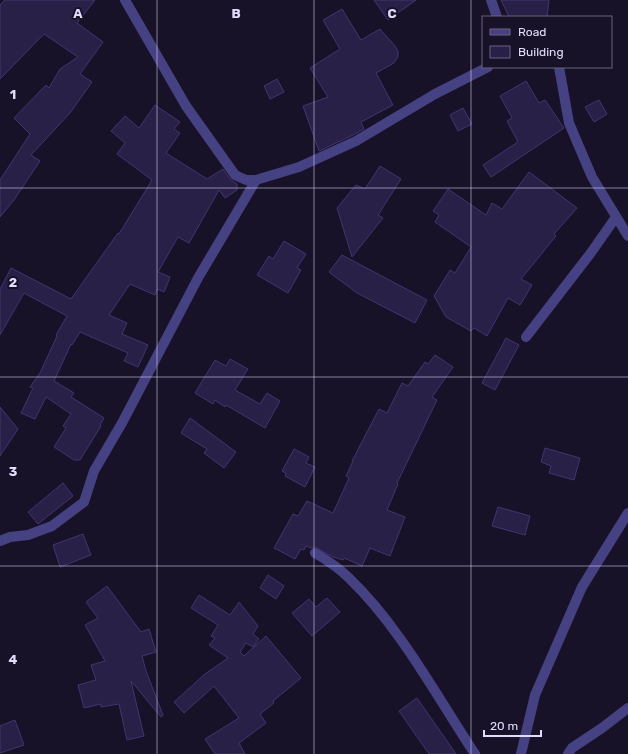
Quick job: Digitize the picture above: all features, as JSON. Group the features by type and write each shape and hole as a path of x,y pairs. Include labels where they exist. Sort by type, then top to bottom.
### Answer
{"street":[{"path":"125,0 186,106 235,175 246,180 256,180 299,167 356,141 435,94 486,68"},
{"path":"491,0 497,16"},
{"path":"559,68 569,123 592,177 628,236"},
{"path":"0,541 10,537 28,535 52,526 84,502 94,471 122,423 198,278 256,180"},
{"path":"526,337 590,254 616,217"},
{"path":"521,754 535,695 579,594 628,513"},
{"path":"315,552 332,563 349,578 395,632 474,754"},
{"path":"568,754 572,748 628,708"}],"building":[{"path":"5,0 95,0 77,23 103,42 80,74 92,82 70,113 31,155 40,161 14,200 0,217 0,180 30,134 14,118 46,85 49,88 60,69 78,57 44,34 0,79 0,5"},
{"path":"374,0 416,0 388,20"},
{"path":"501,0 549,0 547,16 509,16"},
{"path":"342,9 361,40 380,29 398,51 398,57 394,63 376,73 393,105 361,122 364,129 319,151 303,106 328,97 310,68 340,49 323,20"},
{"path":"277,79 284,92 270,99 264,86"},
{"path":"526,81 539,103 545,100 564,128 491,177 483,165 518,142 507,121 512,118 500,96"},
{"path":"599,100 607,114 594,122 585,107"},
{"path":"155,105 180,122 174,129 180,133 166,153 207,179 223,169 230,179 237,184 237,190 225,198 219,190 189,243 178,237 158,272 170,277 164,292 157,289 155,295 130,284 109,315 127,323 122,334 148,345 138,367 124,361 128,353 80,332 72,345 71,344 54,381 74,393 71,397 104,418 100,425 101,426 80,460 74,460 54,447 66,428 63,426 71,414 46,397 35,419 21,413 33,388 30,387 40,373 57,336 56,335 67,316 24,293 0,335 0,289 11,268 71,299 118,233 119,234 152,180 117,154 125,143 111,131 125,116 139,128"},
{"path":"463,108 472,124 458,131 450,115"},
{"path":"380,166 401,179 378,215 383,218 352,257 337,208 356,185 365,189"},
{"path":"529,172 577,208 554,234 556,236 521,279 532,285 520,305 508,298 487,336 474,328 471,331 446,317 434,296 450,270 455,273 471,247 435,222 439,215 433,211 448,189 486,215 492,203 502,209"},
{"path":"284,241 306,254 297,268 301,270 288,293 257,275 269,256 273,259"},
{"path":"342,255 427,300 415,323 357,293 329,272"},
{"path":"506,338 519,345 495,390 482,383"},
{"path":"435,355 453,367 432,397 437,400 397,483 398,484 387,510 405,517 390,556 370,548 362,566 344,558 343,560 333,557 315,547 311,548 306,546 304,550 301,549 295,559 274,548 293,514 298,516 307,501 333,513 349,478 346,476 352,461 379,409 387,413 402,383 408,386 425,362 428,364"},
{"path":"230,359 248,369 235,390 260,404 267,393 280,401 265,428 226,405 225,407 215,400 213,404 195,393 215,360 226,366"},
{"path":"0,407 18,429 0,456"},
{"path":"190,418 236,452 224,468 204,453 207,449 181,433"},
{"path":"545,448 580,458 574,480 549,473 551,466 541,462"},
{"path":"294,449 309,457 306,463 315,467 305,487 285,476 286,473 282,471"},
{"path":"63,483 73,496 38,524 28,512"},
{"path":"498,507 530,516 525,535 492,526"},
{"path":"83,534 91,555 60,567 53,545"},
{"path":"268,575 284,586 276,599 260,588"},
{"path":"107,586 141,632 149,629 156,652 142,656 146,671 163,715 161,717 131,681 144,736 127,740 119,704 101,707 101,704 84,708 78,685 96,680 91,665 105,661 85,625 98,618 86,602"},
{"path":"199,595 230,615 239,602 258,626 253,634 259,639 253,647 246,643 240,652 244,656 266,636 301,678 260,714 266,723 239,743 245,754 215,754 205,739 239,718 214,686 184,713 174,702 205,674 228,658 209,645 215,638 211,636 218,625 191,608"},
{"path":"327,598 340,612 312,636 292,613 309,599 316,607"},
{"path":"417,698 456,754 429,754 399,711"},
{"path":"15,720 24,745 0,753 0,726"}]}
